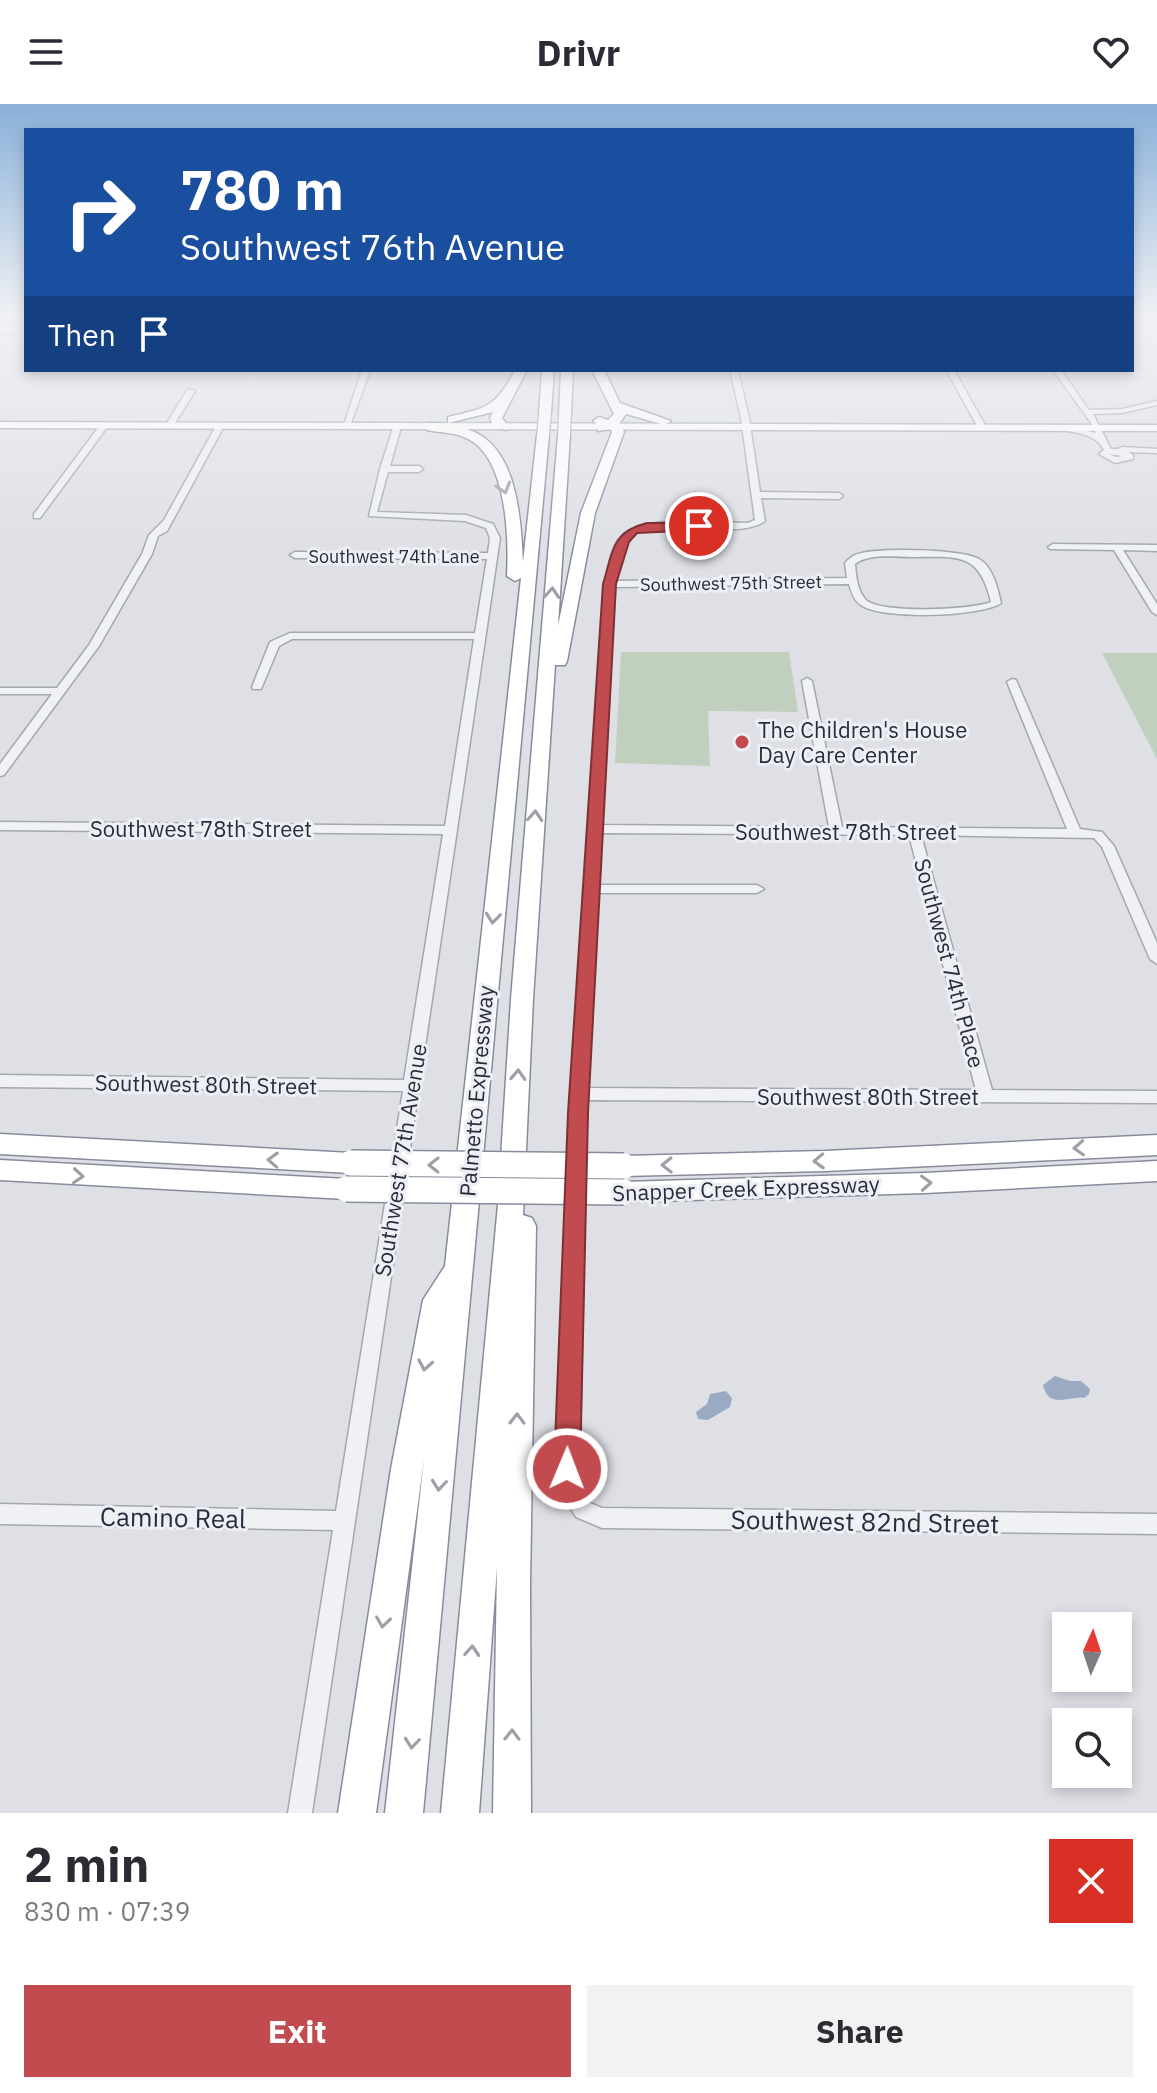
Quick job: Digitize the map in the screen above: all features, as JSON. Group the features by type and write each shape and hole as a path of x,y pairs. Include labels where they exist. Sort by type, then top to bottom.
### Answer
{"highway":[{"path":"506,396 495,427 497,467 514,529 516,558 510,648 517,673"},
{"name":"Palmetto Expressway","path":"404,1813 546,396"},
{"name":"Palmetto Expressway","path":"460,1813 512,1186 522,999 566,396"},
{"path":"546,671 558,664 588,513 610,428 620,416 613,396"},
{"path":"452,420 485,412 504,399"},
{"path":"619,406 662,424"},
{"path":"610,428 634,434 662,424"},
{"path":"431,427 458,430 495,427"},
{"name":"Snapper Creek Expressway","path":"0,1144 351,1163 624,1166 825,1161 1157,1145"},
{"name":"Snapper Creek Expressway","path":"0,1170 346,1189 624,1192 854,1186 1157,1171"},
{"path":"512,1186 523,1216 513,1585 512,1813"},
{"path":"357,1813 399,1514 437,1300 459,1268"}],"main road":[{"path":"0,423 172,421 398,424 452,420 495,427 610,428 662,424 1157,425"},
{"path":"0,423 104,426 221,423"},
{"path":"398,424 431,427"},
{"path":"981,425 1065,428 1097,425"}],"street":[{"path":"172,421 188,396"},
{"path":"347,424 357,396"},
{"path":"579,1094 610,584 623,541 633,530 651,526 749,526 760,520 739,396"},
{"path":"965,396 981,425"},
{"path":"1076,396 1119,450 1130,457"},
{"path":"1088,412 1122,411 1157,403"},
{"path":"0,772 99,639 147,554 155,547 165,522 221,423"},
{"path":"398,424 384,469 419,469"},
{"path":"1097,425 1108,451"},
{"path":"37,516 104,426"},
{"path":"1065,428 1090,433 1102,441"},
{"path":"1119,450 1157,453 1111,459 1103,454 1119,450"},
{"name":"Southwest 77th Avenue","path":"300,1813 493,556 494,531 486,523 473,519 374,515 371,509 384,469"},
{"path":"757,495 839,496"},
{"path":"1053,547 1157,548"},
{"path":"1117,548 1157,612"},
{"name":"Southwest 74th Lane","path":"295,555 493,556"},
{"path":"930,556 970,560 983,569 995,605 975,610 876,608 861,600 853,581 850,563 861,557 930,556"},
{"name":"Southwest 75th Street","path":"610,584 853,581"},
{"path":"257,687 272,646 280,639 304,634 480,636"},
{"path":"807,681 836,831"},
{"path":"1012,682 1074,831"},
{"path":"0,691 61,691"},
{"name":"Southwest 78th Street","path":"0,826 451,830"},
{"name":"Southwest 78th Street","path":"594,829 1074,831 1098,835 1110,850 1157,959"},
{"name":"Southwest 74th Place","path":"914,831 985,1095"},
{"path":"591,889 757,889"},
{"name":"Southwest 80th Street","path":"0,1081 412,1086"},
{"name":"Southwest 80th Street","path":"579,1094 1157,1097"},
{"name":"Southwest 82nd Street","path":"579,1094 567,1469 569,1489 577,1504 591,1516 1157,1524"},
{"name":"Camino Real","path":"0,1514 345,1521"}],"green space":[{"path":"621,652 789,652 798,712 708,711 710,766 615,763"},
{"path":"1102,653 1157,653 1157,759"}],"water":[{"path":"1055,1376 1081,1381 1090,1389 1089,1394 1084,1398 1052,1399 1043,1385"},
{"path":"726,1391 732,1398 730,1407 708,1420 698,1419 696,1412 707,1404 710,1394"}],"place":[{"name":"The Children's House Day Care Center","path":"742,742"}],"route":[{"path":"567,1469 578,1113 610,584 623,541 633,530 699,526"}]}
